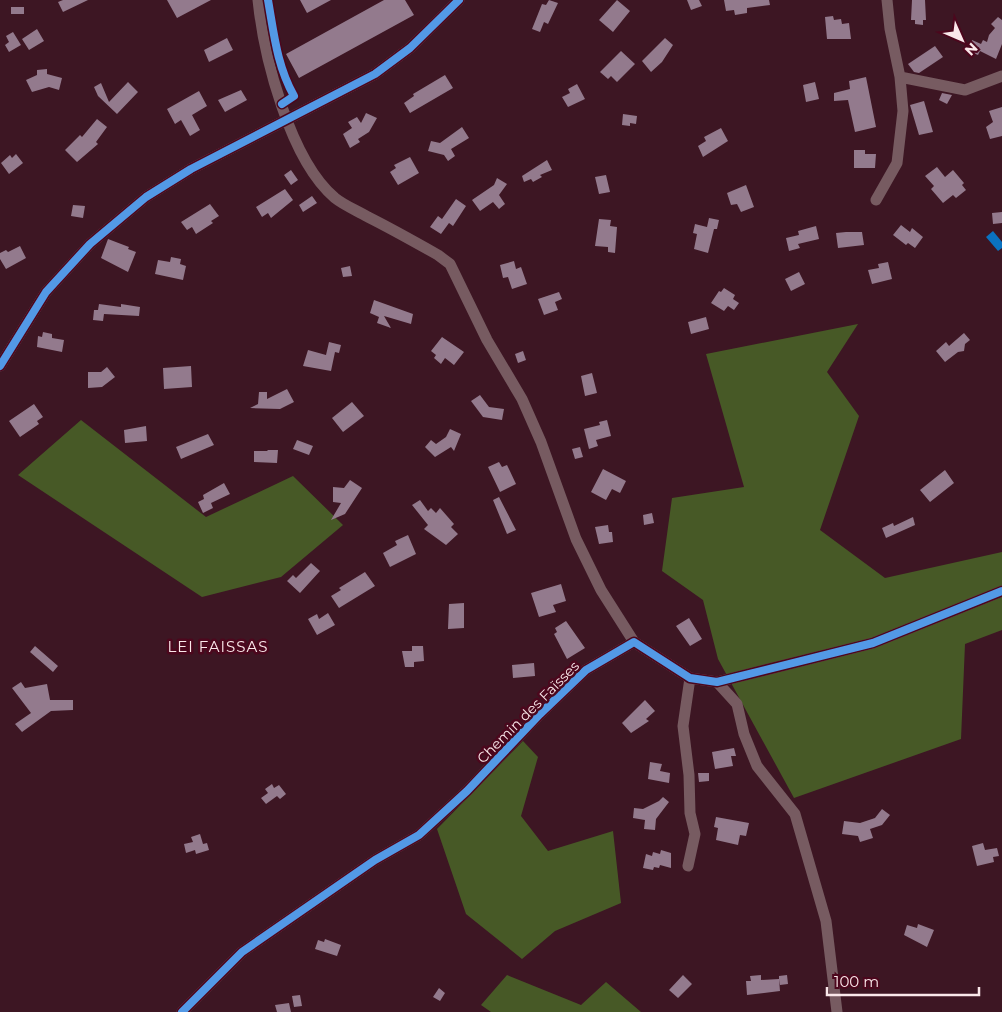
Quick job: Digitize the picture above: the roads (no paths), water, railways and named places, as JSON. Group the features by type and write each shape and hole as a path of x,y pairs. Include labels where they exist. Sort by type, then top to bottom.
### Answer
{"street":[{"path":"258,0 275,81 286,120 312,170 322,186 337,200 438,255 450,264 487,340 522,399 541,442 576,540 600,590 634,642 690,678 717,682 873,643 1002,591"},
{"path":"0,366 46,292 90,244 146,197 191,169 375,74 410,48 460,0"},
{"path":"445,14 469,0"},
{"path":"876,200 897,163 902,112 900,77 890,29 887,0"},
{"path":"900,77 965,90 1002,76"},
{"name":"Chemin des Faïsses","path":"182,1012 242,952 375,860 418,836 467,791 540,714 586,670 634,642"},
{"path":"688,866 695,834 690,813 683,726 690,678"},
{"path":"717,682 737,704 744,734 757,766 795,814 826,921 837,1012"}],"water":[{"path":"993,231 1002,242 1002,248 998,251 986,237"}],"district":[{"name":"LEI FAISSAS","path":"218,647"}]}
